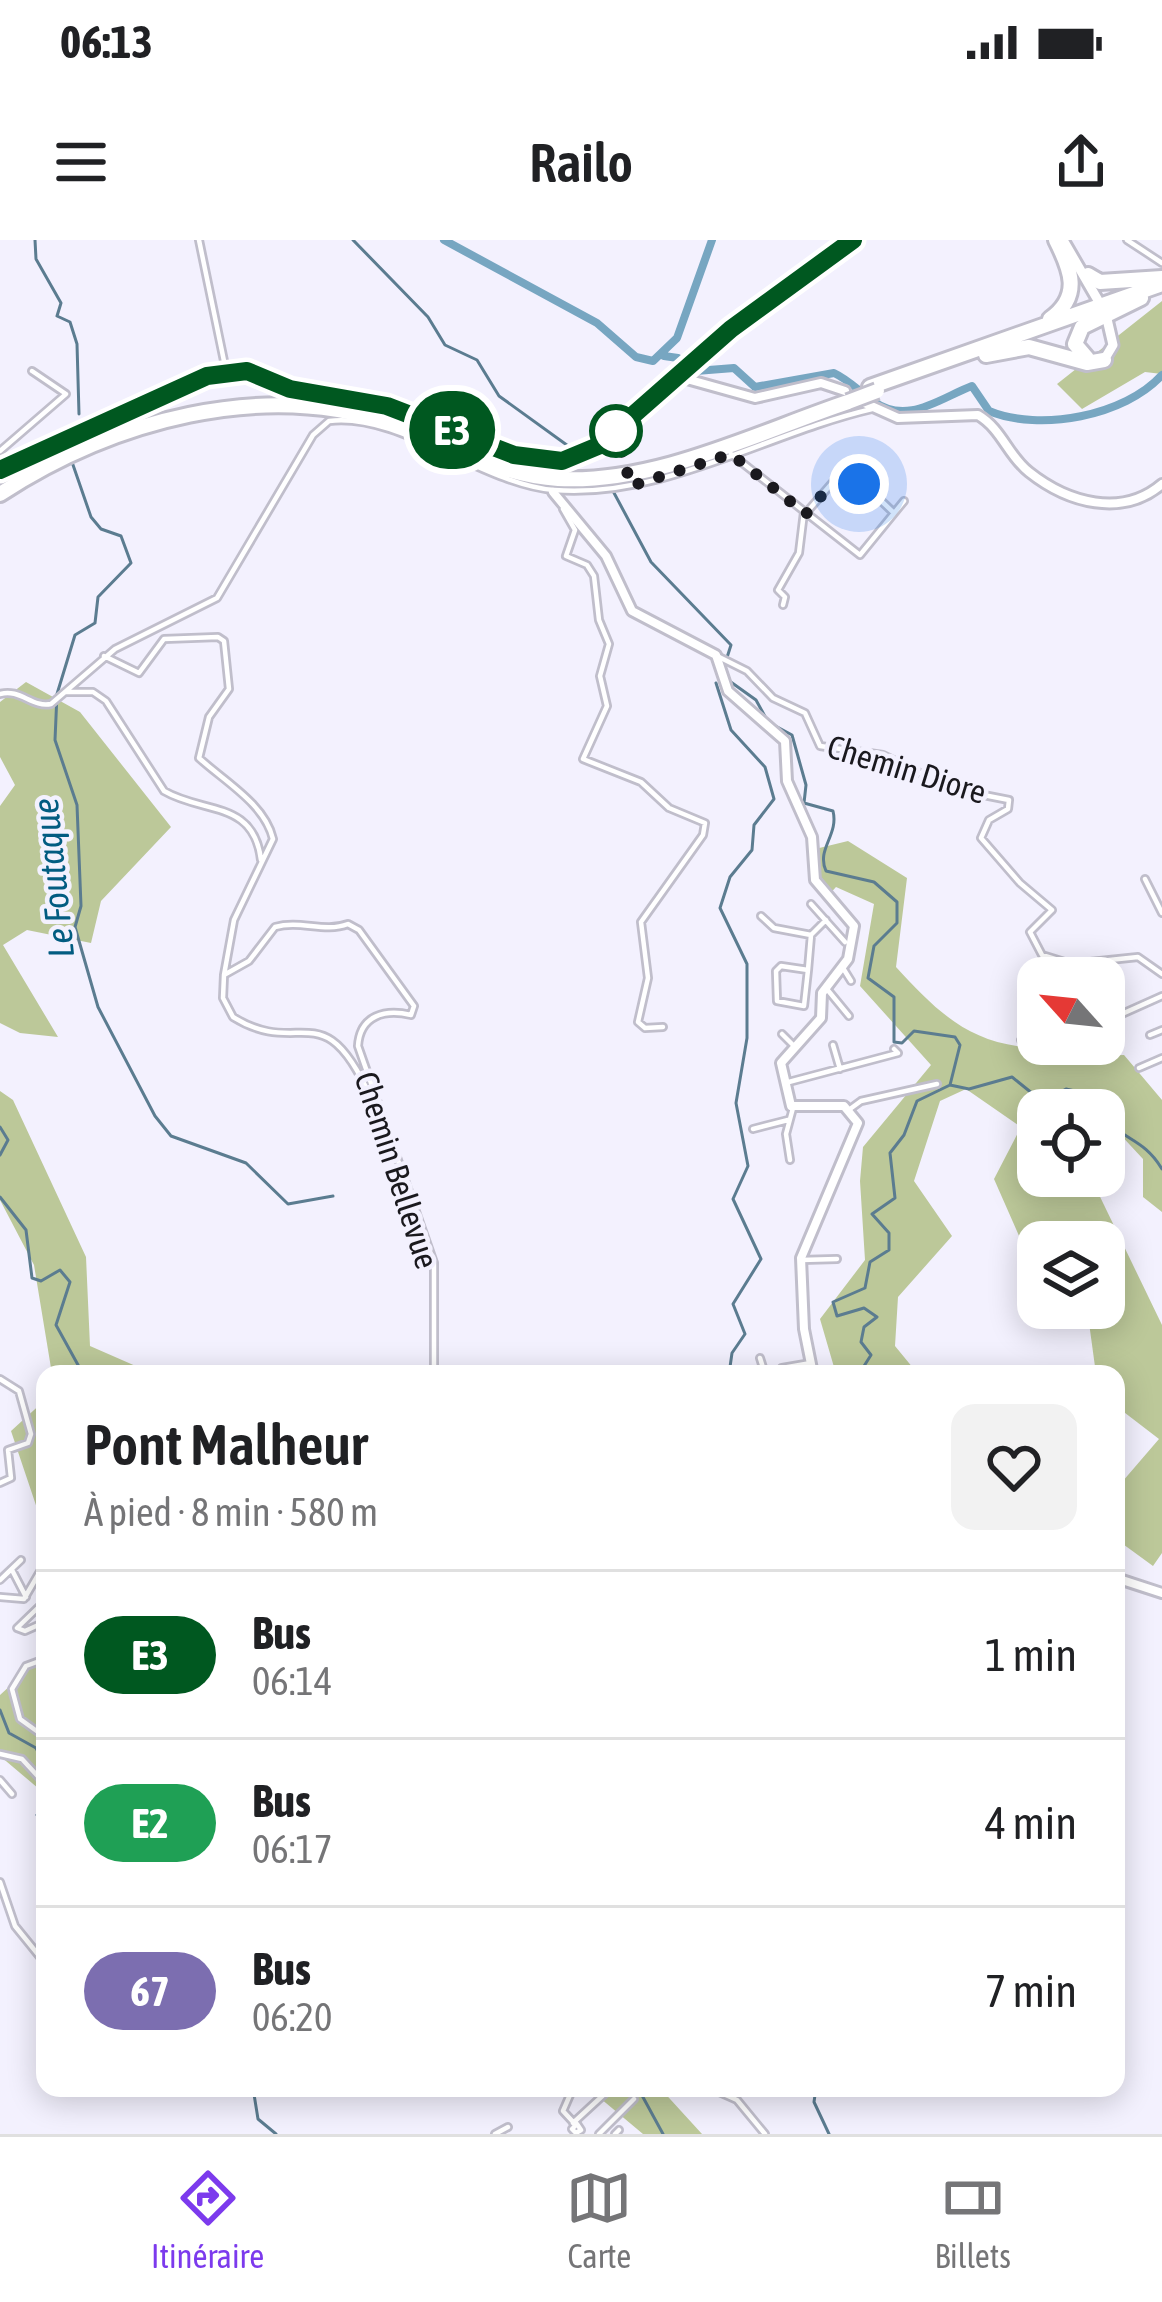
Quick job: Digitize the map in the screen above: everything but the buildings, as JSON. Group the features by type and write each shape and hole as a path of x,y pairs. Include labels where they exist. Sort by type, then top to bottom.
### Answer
{"highway":[{"path":"1013,337 1058,313 1070,295 1071,269 1059,240"},
{"path":"1090,281 1162,284"},
{"path":"2,492 110,439 224,409 292,405 350,412 517,472 590,479 644,471 1162,284"},
{"path":"1104,360 1081,354 1076,344 1078,332 1162,284"},
{"path":"874,389 1145,296"},
{"path":"975,358 1029,347 1088,362 1104,360"}],"main road":[{"path":"0,470 228,368 290,389 387,406 500,450 551,462 598,446 693,361 853,240"},
{"path":"1059,240 1090,281 1099,302"},
{"path":"1104,360 1113,345 1108,319"}],"street":[{"path":"199,240 228,368"},
{"path":"1127,240 1162,263"},
{"path":"0,451 66,394 32,371"},
{"path":"679,374 754,398 821,382 898,418 978,415 1010,443 1028,471 1096,504 1133,502 1162,484"},
{"path":"0,694 14,693 42,706 60,697 104,656 217,598 313,435 329,421 403,435 476,470 553,492 631,486 872,409"},
{"path":"731,454 862,555 904,501"},
{"path":"782,605 784,597 778,590 799,554 805,513 833,482 843,479 875,495 894,513"},
{"path":"553,492 606,556 632,611 720,657 728,691 787,745 784,770 812,837 813,875 854,928 843,968 824,991 822,1016 781,1063 793,1108 788,1120 790,1160"},
{"path":"562,503 575,535 566,556 587,565 594,576 599,620 608,644 600,676 607,706 583,759 640,782 669,808 705,823 703,836 641,922 648,977 638,1022 645,1028 663,1028"},
{"path":"104,656 139,673 164,639 223,639 229,689 209,717 199,755 230,779 271,830 273,842 234,920 224,976 226,1006 238,1021 322,1034 343,1046 382,1122"},
{"name":"Chemin Diore","path":"720,657 773,698 805,713 814,741 824,748 883,755 953,790 1009,800 1008,809 986,823 981,838 1020,883 1052,910 1030,932 1042,956 1071,964 1138,958 1162,974"},
{"path":"60,697 93,692 106,701 164,791 234,812 259,845 261,866"},
{"path":"1144,879 1162,913"},
{"path":"811,904 845,942"},
{"path":"761,916 776,928 811,934"},
{"path":"811,972 781,965 776,971 778,1003 806,1007 811,972 811,934 826,920"},
{"name":"Chemin Bellevue","path":"224,976 249,961 269,932 280,926 330,930 349,924 414,1008 410,1016 376,1016 359,1034 359,1053 434,1263 434,1365"},
{"path":"775,937 776,928"},
{"path":"843,968 851,980"},
{"path":"808,994 824,991"},
{"path":"824,991 849,1016"},
{"path":"1125,1013 1162,996"},
{"path":"1150,1035 1162,1030"},
{"path":"782,1034 793,1045"},
{"path":"833,1046 840,1069"},
{"path":"784,1083 898,1053 894,1048"},
{"path":"1139,1068 1162,1058"},
{"path":"793,1108 850,1109 861,1101 937,1084"},
{"path":"799,1365 811,1363 801,1260 823,1216 836,1169 857,1135 850,1109"},
{"path":"753,1130 788,1120"},
{"path":"801,1260 837,1259"},
{"path":"760,1358 762,1365"},
{"path":"0,1379 19,1391 31,1434 28,1443 8,1450 11,1478 0,1483"},
{"path":"0,1580 21,1560"},
{"path":"12,1570 26,1597"},
{"path":"0,1597 17,1601 26,1597 36,1579"},
{"path":"1125,1581 1162,1593"},
{"path":"36,1610 17,1628 25,1631 36,1626"},
{"path":"36,1663 20,1671 12,1693 22,1723 36,1732"},
{"path":"0,1754 22,1759 36,1774"},
{"path":"0,1780 12,1794"},
{"path":"0,1882 15,1926 36,1952"},
{"path":"568,2097 563,2107 577,2127 589,2134"},
{"path":"577,2127 603,2097"},
{"path":"732,2097 765,2134"},
{"path":"599,2134 634,2098"},
{"path":"495,2134 508,2127"}],"green space":[{"path":"1162,301 1162,374 1145,372 1082,409 1057,384"},
{"path":"26,682 80,712 171,827 101,901 91,943 27,930 3,945 58,1037 20,1033 0,1023 0,806 15,785 0,757 0,702"},
{"path":"848,841 907,878 896,967 938,1009 986,1038 1017,1046 1017,1065 1125,1065 1125,1056 1162,1100 1162,1212 1143,1197 1143,1159 1125,1140 1125,1089 1017,1089 1017,1124 966,1089 940,1101 914,1181 952,1236 898,1297 895,1346 911,1365 833,1365 820,1319 865,1260 860,1181 863,1147 931,1065 860,986 874,904 836,887 825,899 811,850"},
{"path":"0,1091 13,1100 86,1257 90,1346 133,1365 51,1365 34,1265 0,1200"},
{"path":"1017,1135 1017,1197 1100,1197 1112,1221 1017,1221 1017,1231 994,1179"},
{"path":"1125,1248 1162,1325 1162,1553 1153,1566 1125,1546 1125,1479 1159,1439 1125,1413 1125,1365 1095,1365 1090,1329 1125,1329"},
{"path":"36,1408 36,1505 11,1431"},
{"path":"36,1662 36,1786 0,1756 0,1695"},
{"path":"599,2097 668,2097 702,2134 643,2134"}],"waterway":[{"name":"Le Foutaque","path":"35,240 36,259 61,303 57,316 70,322 77,344 79,414"},
{"path":"353,240 428,317 445,345 477,360 499,396 571,448"},
{"path":"444,240 597,323 636,357 653,361 677,338 712,240"},
{"path":"664,356 678,358 696,371 734,368 755,387 834,373 873,401 898,411 923,407 972,386 989,411 1032,420 1104,410 1127,401 1162,375"},
{"name":"Le Foutaque","path":"72,462 91,517 101,529 121,536 131,563 98,597 95,623 75,635 57,694 55,740 77,805 81,906 75,927 98,1007 155,1116 171,1136 246,1163 288,1204 333,1196"},
{"path":"613,491 651,562 731,645 723,670"},
{"path":"728,680 756,700 768,722 792,735 806,785 804,803 833,811 824,856 826,871 874,882 897,902 897,923 874,946 868,978 894,997 894,1042 902,1043 914,1031 955,1037 960,1045 950,1085 969,1089 1012,1077 1027,1089"},
{"path":"716,683 731,730 765,767 774,799 754,825 752,850 730,877 720,908 747,964 747,1038 736,1103 748,1166 733,1199 761,1259 733,1304 745,1334 730,1365"},
{"path":"865,1365 871,1355 861,1342 864,1327 877,1317 864,1308 837,1316 833,1302 865,1288 870,1262 889,1250 889,1233 872,1214 895,1198 890,1153 904,1135 917,1101 950,1085"},
{"path":"0,1127 8,1140 0,1155"},
{"path":"1125,1135 1162,1169"},
{"path":"0,1197 26,1230 32,1278 41,1281 60,1270 70,1282 56,1325 78,1365"},
{"path":"0,1710 9,1733 36,1748"},
{"path":"254,2097 258,2119 276,2134"},
{"path":"643,2097 663,2134"},
{"path":"815,2097 829,2134"}],"bus line":[{"name":"E3","path":"0,470 207,376 242,370 281,387 387,406 514,455 551,462 571,459 598,446 731,329 853,240"}],"route":[{"path":"616,431 631,486 731,454 806,514 833,482 843,479 859,484"}]}
